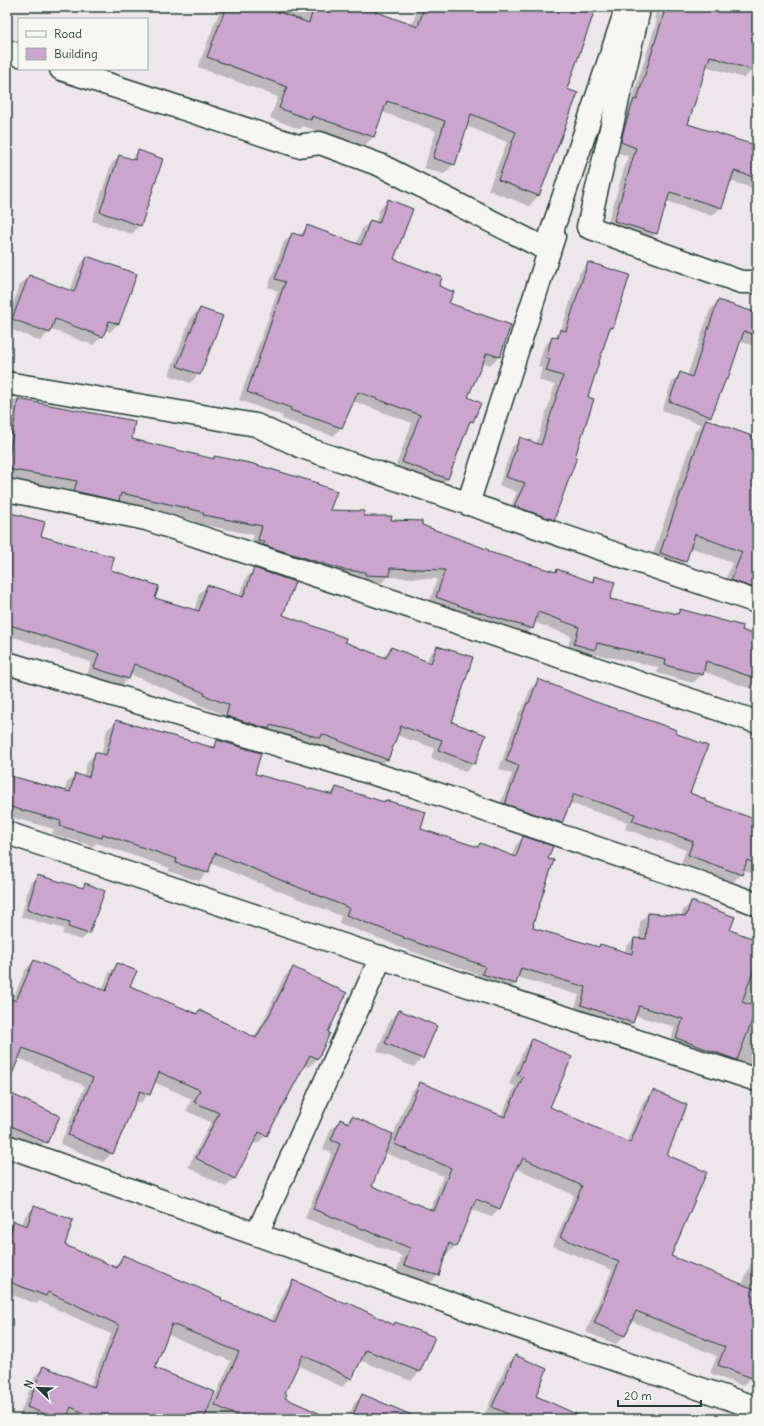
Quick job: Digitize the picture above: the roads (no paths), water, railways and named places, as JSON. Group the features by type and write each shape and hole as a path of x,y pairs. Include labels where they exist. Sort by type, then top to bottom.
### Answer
{"street":[{"path":"64,70 298,146 320,143 380,165 546,249 628,7"},
{"path":"468,504 628,7"},
{"path":"640,7 588,227 741,282 757,282"},
{"path":"7,51 18,55"},
{"path":"7,383 256,425 302,447 757,602"},
{"path":"7,490 146,519 757,722"},
{"path":"7,663 414,786 684,877 757,904"},
{"path":"7,833 757,1080"},
{"path":"257,1234 381,957"},
{"path":"7,1146 495,1319 757,1408"}]}
